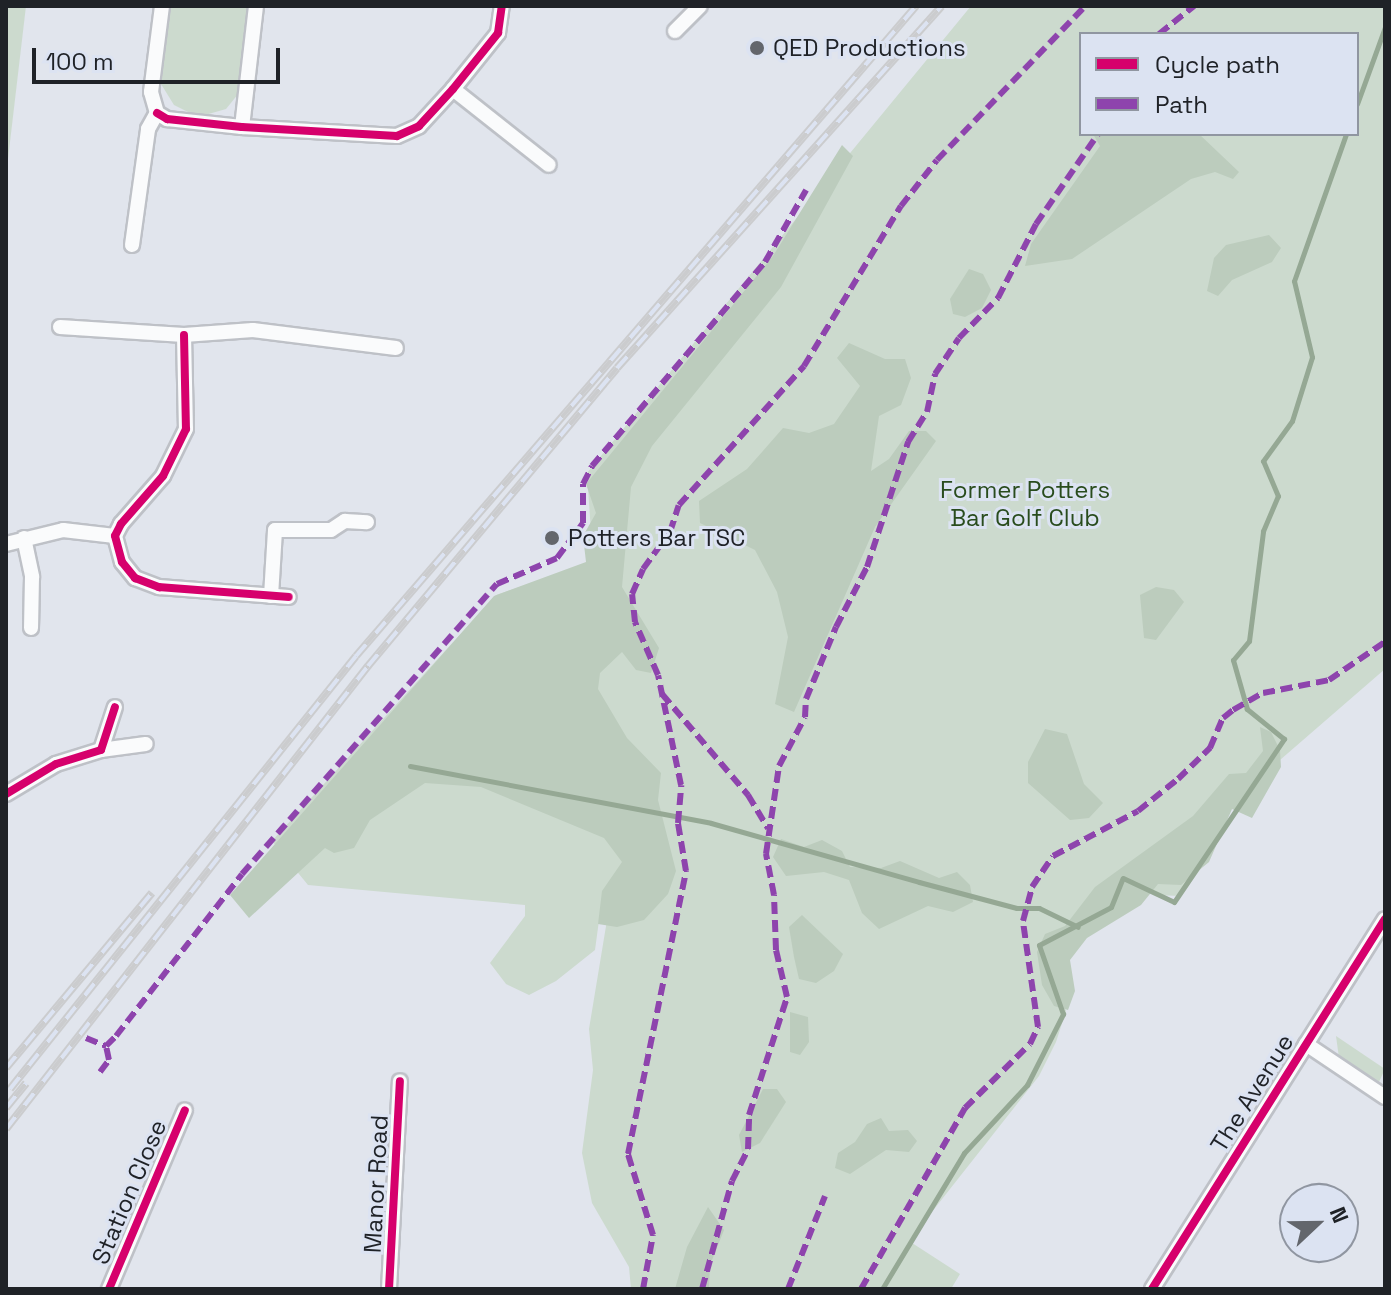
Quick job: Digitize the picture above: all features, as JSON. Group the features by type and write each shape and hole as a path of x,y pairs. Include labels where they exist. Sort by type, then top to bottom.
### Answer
{"street":[{"path":"162,6 151,92 157,113 167,119 242,127 397,136 419,126 453,89 498,33 502,6"},
{"path":"242,127 256,6"},
{"path":"675,31 700,6"},
{"path":"453,89 549,165"},
{"path":"132,245 148,129 157,113"},
{"path":"60,327 184,335 253,330 396,348"},
{"path":"115,536 180,448 188,409 184,335"},
{"path":"271,596 275,530 331,530 345,521 367,522"},
{"path":"6,544 63,530 115,536"},
{"path":"115,536 122,562 144,583 289,597"},
{"path":"24,538 32,577 31,628"},
{"path":"101,750 115,707"},
{"path":"6,794 56,764 101,750 146,744"},
{"name":"The Avenue","path":"1152,1289 1385,919"},
{"path":"1306,1044 1385,1097"},
{"name":"Manor Road","path":"389,1289 400,1081"},
{"name":"Station Close","path":"109,1289 185,1110"}],"green space":[{"path":"6,6 26,6 6,176"},
{"path":"171,6 251,6 239,93 226,109 198,117 174,105 161,84"},
{"name":"Former Potters Bar Golf Club","path":"971,6 1385,6 1385,669 1235,799 1210,856 1181,896 1154,895 1131,882 1121,902 1043,940 1041,951 1066,1011 1056,1042 1039,1076 909,1241 960,1274 951,1289 631,1289 629,1267 592,1203 582,1153 593,1070 589,1029 608,914 600,913 595,950 556,981 529,995 506,984 490,963 525,916 525,905 308,885 272,841 496,595 593,562 587,473"},
{"path":"1094,136 1201,136 1239,172 1233,179 1215,172 1191,179 1072,259 1025,266 1031,244 1100,146"},
{"path":"842,145 853,156 781,287 652,446 631,487 622,587 659,648 651,673 636,670 622,652 600,673 598,689 627,738 661,773 658,800 676,871 668,894 644,920 617,927 598,924 602,891 622,862 604,838 481,787 425,783 370,820 354,848 334,853 325,848 249,918 230,895 494,596 586,562 583,536 596,513 586,484 773,256"},
{"path":"1269,235 1281,248 1272,262 1232,280 1218,296 1207,291 1214,258 1226,245"},
{"path":"969,269 983,274 991,290 982,308 965,317 953,314 950,299"},
{"path":"849,343 885,359 905,359 911,378 901,405 879,416 871,471 889,459 909,431 926,431 936,441 875,527 794,712 775,704 788,637 777,592 755,550 700,523 699,501 747,469 783,428 809,433 834,424 860,386 837,358"},
{"path":"1156,587 1174,590 1184,602 1156,640 1144,638 1140,595"},
{"path":"1260,727 1271,732 1280,750 1281,767 1252,818 1232,809 1209,862 1181,885 1158,884 1141,905 1087,938 1070,960 1075,991 1068,1010 1054,1006 1042,985 1037,952 1045,934 1065,926 1095,887 1193,816 1229,774 1246,773 1263,751"},
{"path":"1045,729 1067,734 1084,784 1103,803 1089,818 1070,820 1028,783 1028,762"},
{"path":"781,839 804,847 822,840 842,851 850,867 881,868 900,861 939,878 957,872 970,885 973,902 953,912 928,906 879,929 862,913 849,880 824,872 786,876 773,857"},
{"path":"802,915 843,954 834,971 816,983 799,979 794,957 789,927"},
{"path":"790,1012 808,1017 809,1042 800,1055 790,1052"},
{"path":"1336,1036 1385,1069 1379,1082 1339,1058"},
{"path":"763,1089 777,1089 786,1102 760,1143 742,1152 739,1135"},
{"path":"881,1118 889,1131 908,1130 917,1141 909,1152 886,1150 850,1174 835,1168 838,1153 855,1142 867,1124"},
{"path":"708,1207 724,1230 710,1265 709,1289 675,1289 687,1247"}],"waterway":[{"path":"1359,98 1385,27"},
{"path":"882,1289 964,1153 1027,1085 1063,1014 1039,945 1111,907 1123,878 1174,902 1284,739 1247,709 1233,660 1249,641 1263,531 1278,496 1263,461 1292,421 1312,357 1294,281 1345,136"},
{"path":"410,766 711,823 1017,908 1039,908 1078,927"}],"railway":[{"path":"10,1089 356,656 916,6"},
{"path":"6,1129 368,666 617,368 942,6"},
{"path":"6,1068 152,893"},
{"path":"6,1108 26,1083"}],"marked path":[{"path":"643,1289 653,1235 628,1154 686,871 678,823 681,785 658,675 635,622 632,594 643,569 670,532 679,505 804,366 901,206 937,160 1085,6"},
{"path":"1162,32 1194,6"},
{"path":"702,1289 732,1181 748,1149 749,1115 787,997 776,950 774,895 766,854 779,766 805,717 806,699 836,627 867,567 908,442 927,412 935,374 959,338 998,298 1036,224 1097,136"},
{"path":"86,1038 106,1046 116,1036 242,874 497,584 557,558 583,523 583,484 592,466 765,262 806,190"},
{"path":"861,1289 965,1108 1030,1044 1038,1027 1023,921 1032,887 1053,856 1138,811 1178,779 1210,748 1223,718 1233,710 1263,693 1329,680 1385,642"},
{"path":"662,694 748,795 768,828"},
{"path":"100,1072 109,1060 106,1046"},
{"path":"788,1289 825,1196"}],"cycle path":[{"path":"157,113 167,119 242,127 397,136 419,126 453,89 498,33 502,6"},
{"path":"184,335 186,429 163,476 121,524 115,536 122,562 135,578 159,587 289,597"},
{"path":"6,794 56,764 101,750 115,707"},
{"path":"1152,1289 1385,919"},
{"path":"389,1289 400,1081"},
{"path":"109,1289 185,1110"}],"place":[{"name":"QED Productions","path":"757,48"},
{"name":"Potters Bar TSC","path":"552,538"}]}
